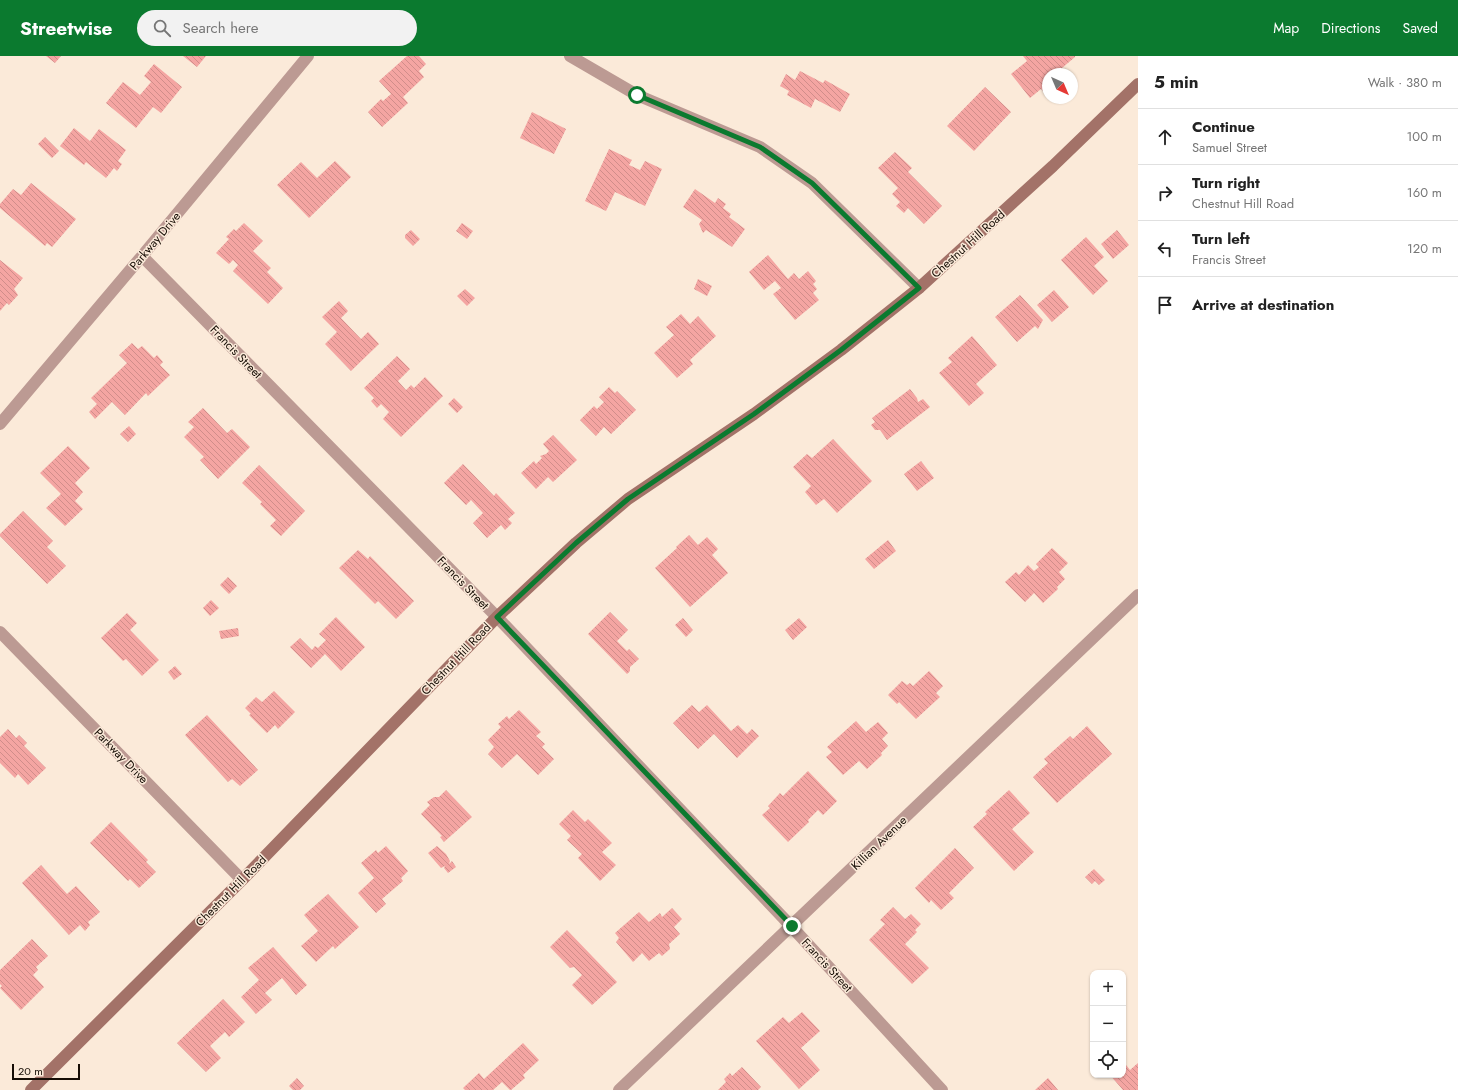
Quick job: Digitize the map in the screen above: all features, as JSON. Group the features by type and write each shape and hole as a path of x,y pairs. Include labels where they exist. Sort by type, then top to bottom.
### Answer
{"street":[{"name":"Parkway Drive","path":"0,424 308,56"},
{"path":"570,56 637,95 760,147 812,183 919,288"},
{"name":"Chestnut Hill Road","path":"31,1090 242,880 497,617 576,543 628,499 754,414 841,350 919,288 1052,166 1138,84"},
{"name":"Francis Street","path":"142,256 497,617 792,926 942,1090"},
{"name":"Killian Avenue","path":"619,1090 1138,595"},
{"name":"Parkway Drive","path":"0,632 242,880"}],"building":[{"path":"46,56 61,56 55,63"},
{"path":"183,56 206,56 197,67"},
{"path":"407,56 419,56 426,64 419,71 424,77 403,97 408,103 382,127 368,112 381,99 383,101 391,94 379,81"},
{"path":"1023,56 1075,56 1062,68 1042,68 1042,90 1041,89 1030,98 1011,74 1027,61"},
{"path":"154,64 182,87 161,113 153,107 136,128 106,103 123,82 140,95 151,82 144,76"},
{"path":"800,71 823,83 825,80 850,94 840,112 815,99 811,108 787,95 789,91 780,86 786,74 795,80"},
{"path":"985,87 1011,112 974,151 947,126"},
{"path":"532,112 566,129 554,154 520,138"},
{"path":"74,128 90,141 99,129 126,150 118,161 122,164 117,171 114,168 106,178 86,162 84,165 60,146"},
{"path":"45,137 59,151 52,158 38,144"},
{"path":"609,149 632,160 629,165 640,170 645,161 662,169 645,206 615,192 606,211 585,201"},
{"path":"895,152 912,168 908,172 942,206 924,224 908,208 904,213 896,206 900,202 892,194 898,188 878,168"},
{"path":"335,161 351,177 309,218 277,185 301,162 317,178"},
{"path":"31,183 76,219 52,247 47,243 45,246 0,208 0,204 13,189 21,195"},
{"path":"695,189 715,203 718,198 726,204 723,208 731,214 729,217 745,229 732,247 706,230 703,233 699,224 702,220 683,207"},
{"path":"244,223 263,241 253,251 271,268 267,272 283,288 268,304 233,271 238,265 233,260 229,264 216,253 229,239 226,237 234,229 236,231"},
{"path":"462,223 473,231 467,239 456,231"},
{"path":"411,230 420,239 413,246 405,238 405,235"},
{"path":"1117,230 1129,245 1113,259 1101,244"},
{"path":"1086,237 1104,257 1094,266 1108,281 1093,295 1061,260"},
{"path":"768,255 788,279 794,273 799,279 808,271 816,281 813,284 817,289 813,293 819,300 795,320 773,294 781,288 775,281 764,290 749,272"},
{"path":"0,260 23,278 14,289 18,295 9,305 7,303 0,311"},
{"path":"698,279 712,286 707,296 694,289"},
{"path":"465,289 475,298 467,306 457,296"},
{"path":"1054,290 1069,307 1052,322 1037,305"},
{"path":"1020,295 1043,320 1038,329 1035,326 1017,342 995,317"},
{"path":"339,301 348,311 341,318 361,339 368,332 379,344 351,371 325,344 337,332 322,317"},
{"path":"681,314 690,324 698,316 716,336 690,360 693,364 677,378 654,353 674,335 666,327"},
{"path":"972,336 997,365 976,384 984,393 969,406 939,373 952,362 948,358"},
{"path":"132,343 138,349 142,346 154,358 157,355 163,362 160,365 170,375 148,396 146,393 125,415 112,402 95,419 89,412 97,404 91,398 127,363 119,355"},
{"path":"397,356 410,369 398,381 406,390 411,385 414,388 425,377 443,396 401,437 383,419 389,412 381,404 377,408 371,401 374,398 364,388"},
{"path":"609,387 615,393 617,391 636,410 611,434 604,427 596,436 580,420 594,406 597,409 604,402 599,397"},
{"path":"910,389 917,398 918,402 923,399 930,407 887,440 880,430 875,430 871,425 875,422 872,418"},
{"path":"454,398 463,407 457,413 448,404"},
{"path":"203,408 227,433 232,429 250,447 218,479 200,460 204,457 184,437 194,427 188,422"},
{"path":"129,426 136,434 128,442 120,434"},
{"path":"553,435 577,460 553,482 548,477 536,489 521,473 534,461 536,464 542,458 540,456 549,451 543,444"},
{"path":"833,439 872,481 837,513 824,499 816,505 805,492 811,486 793,467 807,454 812,458"},
{"path":"68,446 90,468 75,483 83,492 75,501 83,509 65,526 46,508 61,494 40,473"},
{"path":"921,461 934,478 917,491 904,474"},
{"path":"463,464 494,496 496,493 515,513 508,519 512,523 505,530 501,525 487,538 473,523 483,513 471,500 466,505 444,483"},
{"path":"259,465 305,511 281,536 270,526 276,520 260,504 262,502 242,483"},
{"path":"23,511 53,541 47,547 66,566 47,584 0,536 0,534"},
{"path":"689,535 698,545 707,537 718,549 712,555 728,573 690,607 655,568"},
{"path":"888,540 896,551 874,569 865,559"},
{"path":"1052,548 1068,563 1059,572 1065,579 1057,587 1058,589 1043,603 1034,593 1025,602 1005,582 1016,572 1019,575 1028,565 1034,571 1039,567 1036,564"},
{"path":"358,550 368,559 370,556 414,601 396,619 378,601 375,604 339,568"},
{"path":"228,577 237,586 229,594 220,585"},
{"path":"211,600 219,608 210,616 203,608"},
{"path":"610,612 628,630 617,641 627,651 629,649 639,659 630,667 630,671 627,674 588,634"},
{"path":"127,613 137,623 130,630 159,660 142,676 126,659 123,661 101,638"},
{"path":"336,617 365,647 341,671 325,654 311,668 290,647 300,638 312,650 315,646 318,648 326,640 319,634"},
{"path":"683,618 693,630 686,637 675,625"},
{"path":"799,618 807,627 793,640 785,630"},
{"path":"238,628 239,636 221,639 219,631"},
{"path":"175,666 182,674 174,680 168,672"},
{"path":"929,671 943,686 936,693 940,697 916,719 899,702 897,704 888,695 902,681 907,685 910,683 913,686"},
{"path":"274,691 295,712 278,729 275,725 267,733 249,715 251,714 245,708 256,697 262,702"},
{"path":"692,705 699,712 707,705 731,731 738,725 747,734 752,729 759,736 737,758 714,734 698,749 673,723"},
{"path":"519,710 541,732 536,736 545,744 542,747 554,759 538,775 517,754 502,768 488,754 494,747 488,740 501,727 498,724 507,716 509,719"},
{"path":"207,715 258,770 240,786 232,779 228,782 185,735"},
{"path":"856,721 866,732 878,722 888,733 882,739 888,746 881,753 882,755 867,769 859,761 843,775 826,757 832,752 827,747"},
{"path":"1087,726 1112,754 1057,803 1033,777 1048,763 1044,759 1070,736 1073,739"},
{"path":"8,729 16,738 19,735 27,743 24,746 46,768 28,785 18,774 15,778 0,763 0,737"},
{"path":"808,771 837,801 823,815 818,810 808,820 809,822 788,842 762,815 770,808 768,806 780,793 783,796"},
{"path":"446,790 472,817 444,842 440,837 442,836 421,814 430,805 427,802 434,797 439,797"},
{"path":"1009,790 1030,813 1012,829 1034,852 1014,871 973,827 987,814 985,812"},
{"path":"573,810 585,822 588,819 612,843 602,852 616,865 600,881 578,858 582,854 567,840 571,836 559,824"},
{"path":"111,822 148,860 146,862 156,872 139,888 130,879 128,881 90,843"},
{"path":"386,846 408,871 401,878 403,881 382,899 386,904 376,913 358,893 374,878 361,863 376,850 378,853"},
{"path":"437,846 446,854 450,861 449,864 452,861 456,867 448,873 444,868 445,866 441,868 428,853"},
{"path":"955,848 974,868 949,893 954,898 941,910 931,900 929,903 915,888"},
{"path":"41,865 67,894 76,886 100,912 88,922 90,925 85,931 80,925 69,935 22,883"},
{"path":"1094,869 1105,880 1099,885 1095,881 1092,884 1085,877"},
{"path":"328,894 359,927 335,949 333,946 316,962 301,946 318,931 304,915"},
{"path":"893,907 905,919 911,914 921,924 915,930 917,932 905,944 929,968 912,984 869,940 885,924 880,920"},
{"path":"672,908 682,919 674,927 680,934 669,944 670,949 662,956 659,953 649,961 642,953 633,962 616,942 619,938 615,933 639,912 649,922 660,913 662,917"},
{"path":"567,930 617,982 592,1005 572,985 582,975 574,967 570,968 550,947"},
{"path":"32,939 48,956 36,967 38,970 33,975 44,987 21,1010 0,988 2,986 0,984 0,970"},
{"path":"273,947 307,985 296,995 282,978 265,993 272,1000 256,1014 241,997 259,980 248,968"},
{"path":"223,999 245,1022 229,1037 225,1032 210,1046 221,1058 206,1072 177,1043"},
{"path":"802,1012 820,1031 801,1048 820,1070 799,1089 756,1041 783,1017 789,1023"},
{"path":"523,1043 539,1060 523,1075 525,1078 511,1090 502,1082 493,1090 465,1090 463,1088 479,1073 484,1079"},
{"path":"1138,1063 1138,1090 1123,1090 1113,1078 1126,1078 1126,1065 1130,1070"},
{"path":"742,1067 761,1087 758,1090 718,1090 726,1082 724,1079 730,1073 732,1076"},
{"path":"297,1078 304,1086 300,1090 293,1090 289,1086"},
{"path":"1048,1078 1058,1090 1035,1090"}],"route":[{"path":"637,95 760,147 812,183 919,288 841,350 754,414 691,455 628,499 576,543 497,617 792,926"}]}
